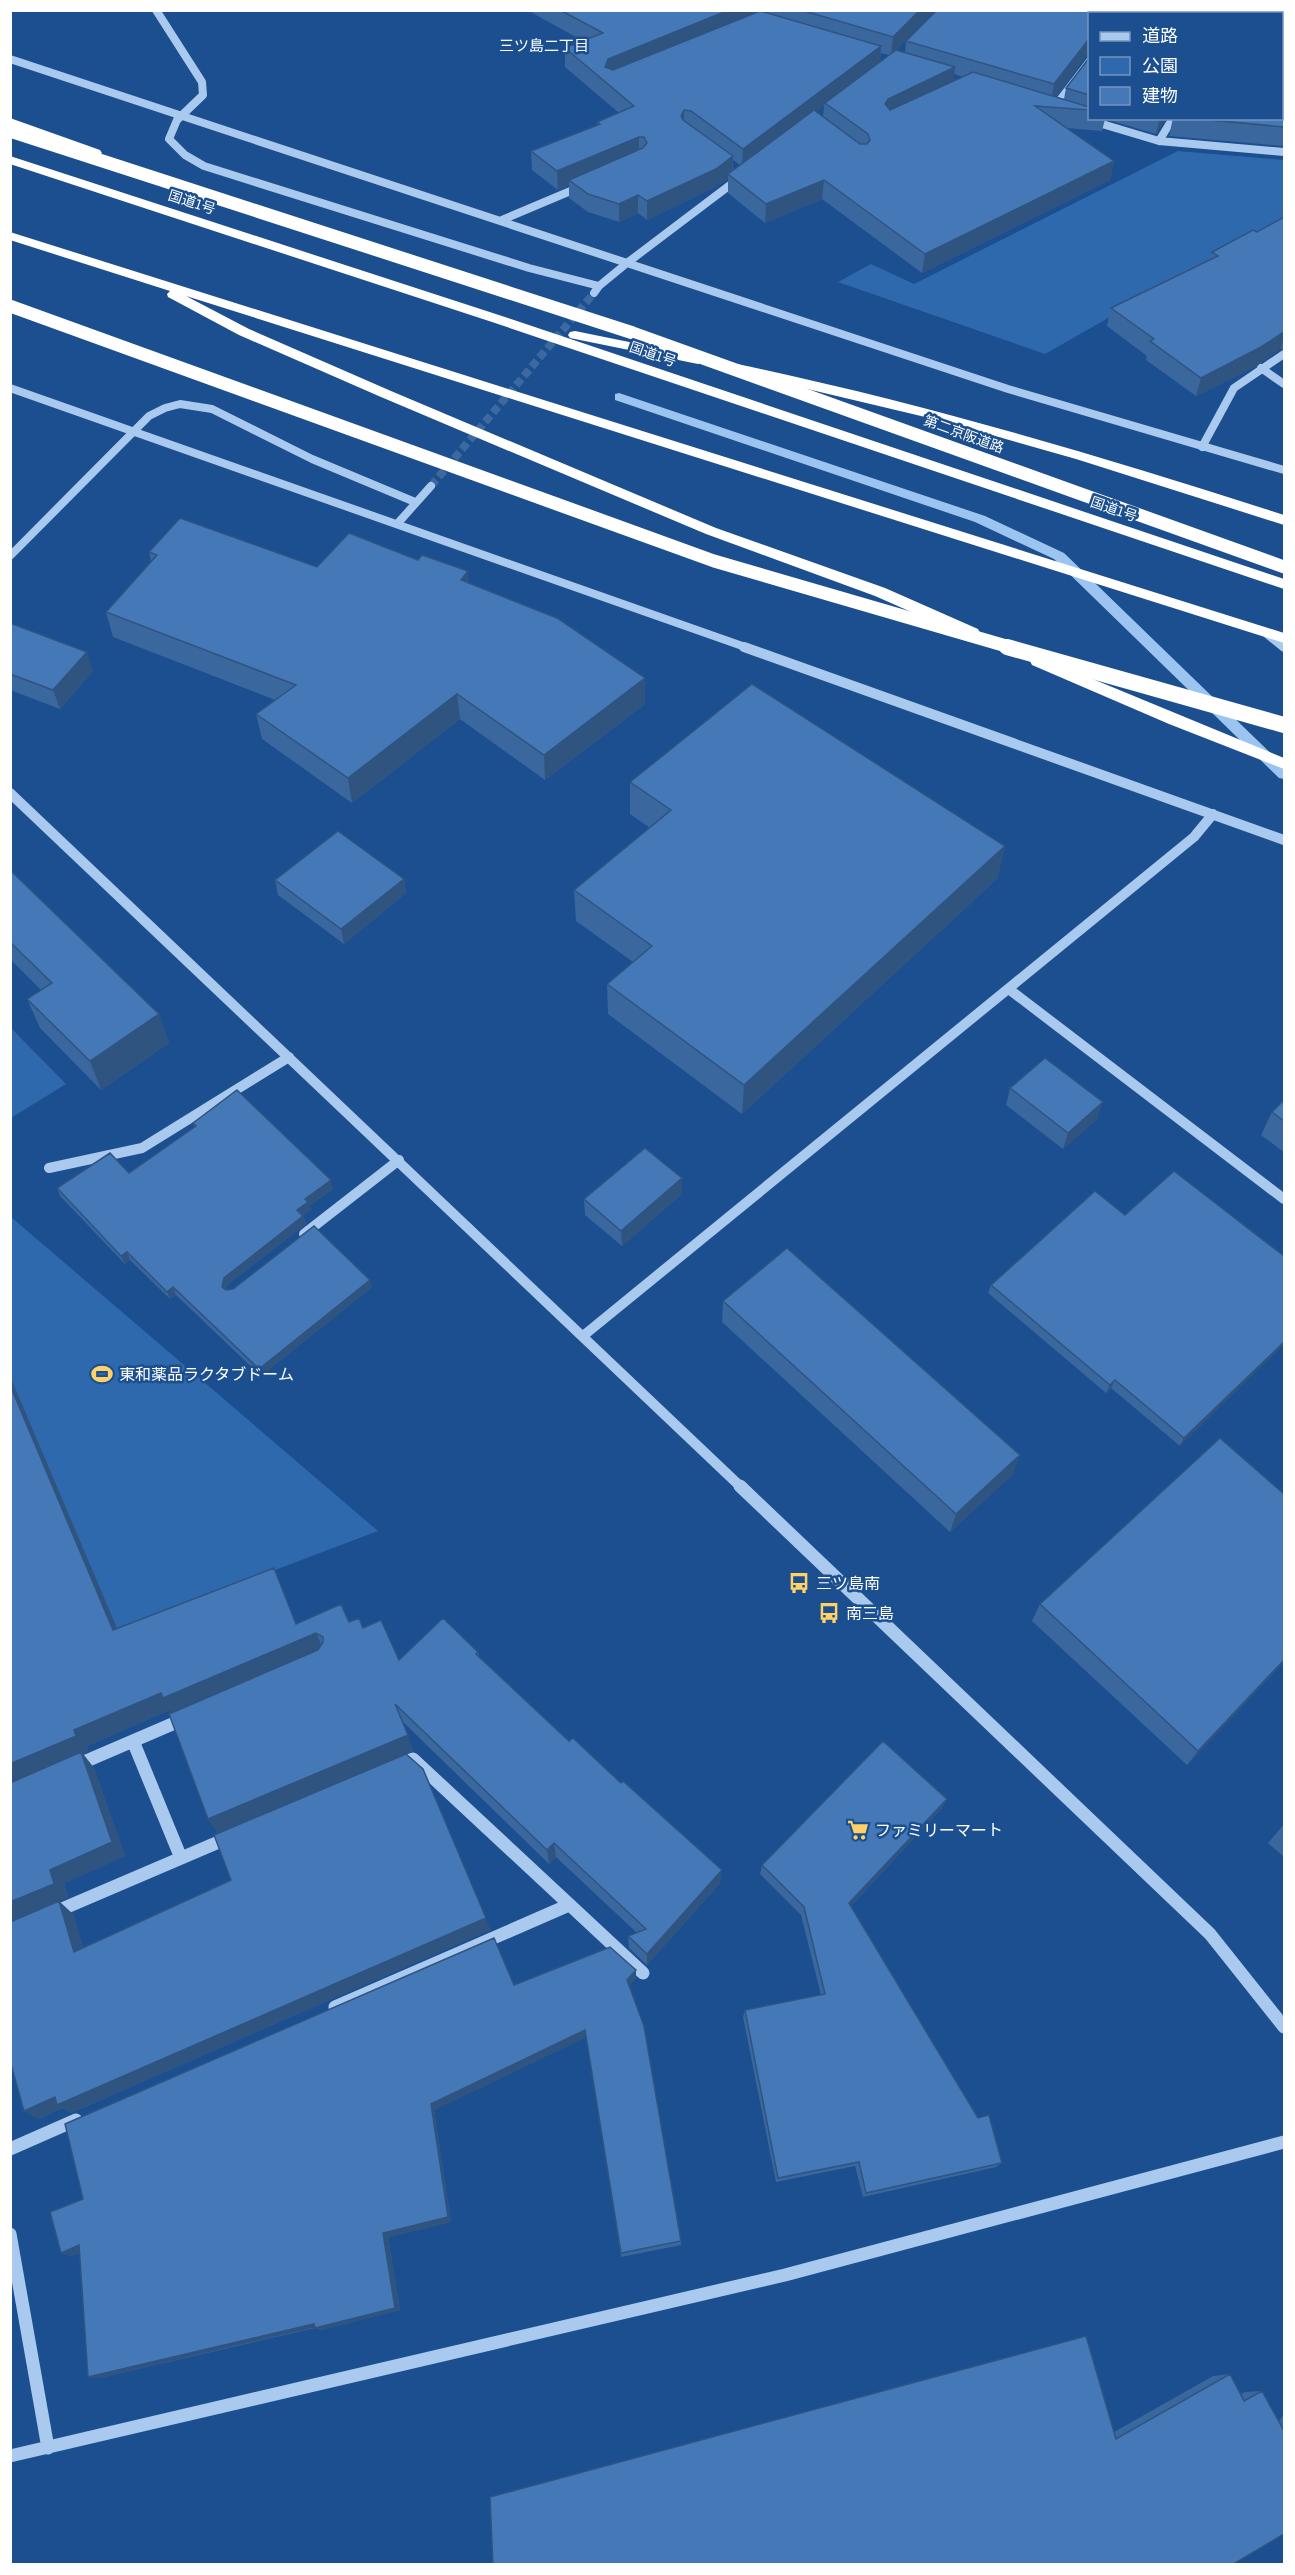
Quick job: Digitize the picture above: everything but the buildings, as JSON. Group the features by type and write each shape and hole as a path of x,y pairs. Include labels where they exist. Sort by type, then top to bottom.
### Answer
{"highway":[{"path":"10,121 214,197"},
{"path":"10,130 214,197"},
{"name":"国道1号","path":"10,160 500,320 1284,584"},
{"name":"第二京阪道路","path":"214,197 633,333 1284,567"},
{"path":"10,236 1284,638"},
{"path":"134,274 244,332 386,394 711,531 880,592 1174,720 1284,764"},
{"path":"10,306 714,561 1284,725"},
{"path":"500,320 811,382 969,423 1284,520"}],"street":[{"path":"156,10 202,82 203,95 181,115 171,128 169,139 182,154 204,166 597,290 627,263 743,175 734,168"},
{"path":"10,59 1008,389 1284,470"},
{"path":"1053,110 1088,62"},
{"path":"1042,107 1063,113"},
{"path":"1088,120 1159,141 1284,152"},
{"path":"1159,141 1172,120"},
{"path":"502,220 591,182"},
{"path":"1202,447 1234,388 1284,354"},
{"path":"1261,368 1284,384"},
{"path":"10,388 398,523 1284,840"},
{"path":"10,556 149,416 163,407 179,403 197,404 212,409 355,480 415,502"},
{"path":"398,523 431,486"},
{"path":"1262,631 1284,648"},
{"path":"10,794 399,1160 1210,1934 1284,2026"},
{"path":"583,1336 1010,990 1194,837 1212,814"},
{"path":"1010,990 1284,1199"},
{"path":"49,1168 142,1148 288,1057"},
{"path":"296,1240 399,1160"},
{"path":"62,1773 196,1714"},
{"path":"133,1741 181,1858"},
{"path":"391,1769 413,1760 643,1973"},
{"path":"42,1917 236,1835"},
{"path":"328,2010 569,1905"},
{"path":"10,2149 87,2115"},
{"path":"10,2456 786,2274 1284,2142"},
{"path":"10,2234 48,2448"}],"green space":[{"path":"1178,151 1284,160 1284,218 1045,354 838,282 871,264 914,284"},
{"path":"11,1028 66,1084 11,1118"},
{"name":"東和薬品ラクタブドーム","path":"11,1217 378,1531 11,1670"}],"waterway":[{"path":"619,397 980,519 1059,556 1284,774"}],"tunnel":[{"path":"431,486 594,293"}],"place":[{"name":"東和薬品ラクタブドーム","path":"102,1374"},
{"name":"三ツ島南","path":"799,1583"},
{"name":"南三島","path":"829,1613"},
{"name":"ファミリーマート","path":"858,1830"}],"district":[{"name":"三ツ島二丁目","path":"544,45"}]}
